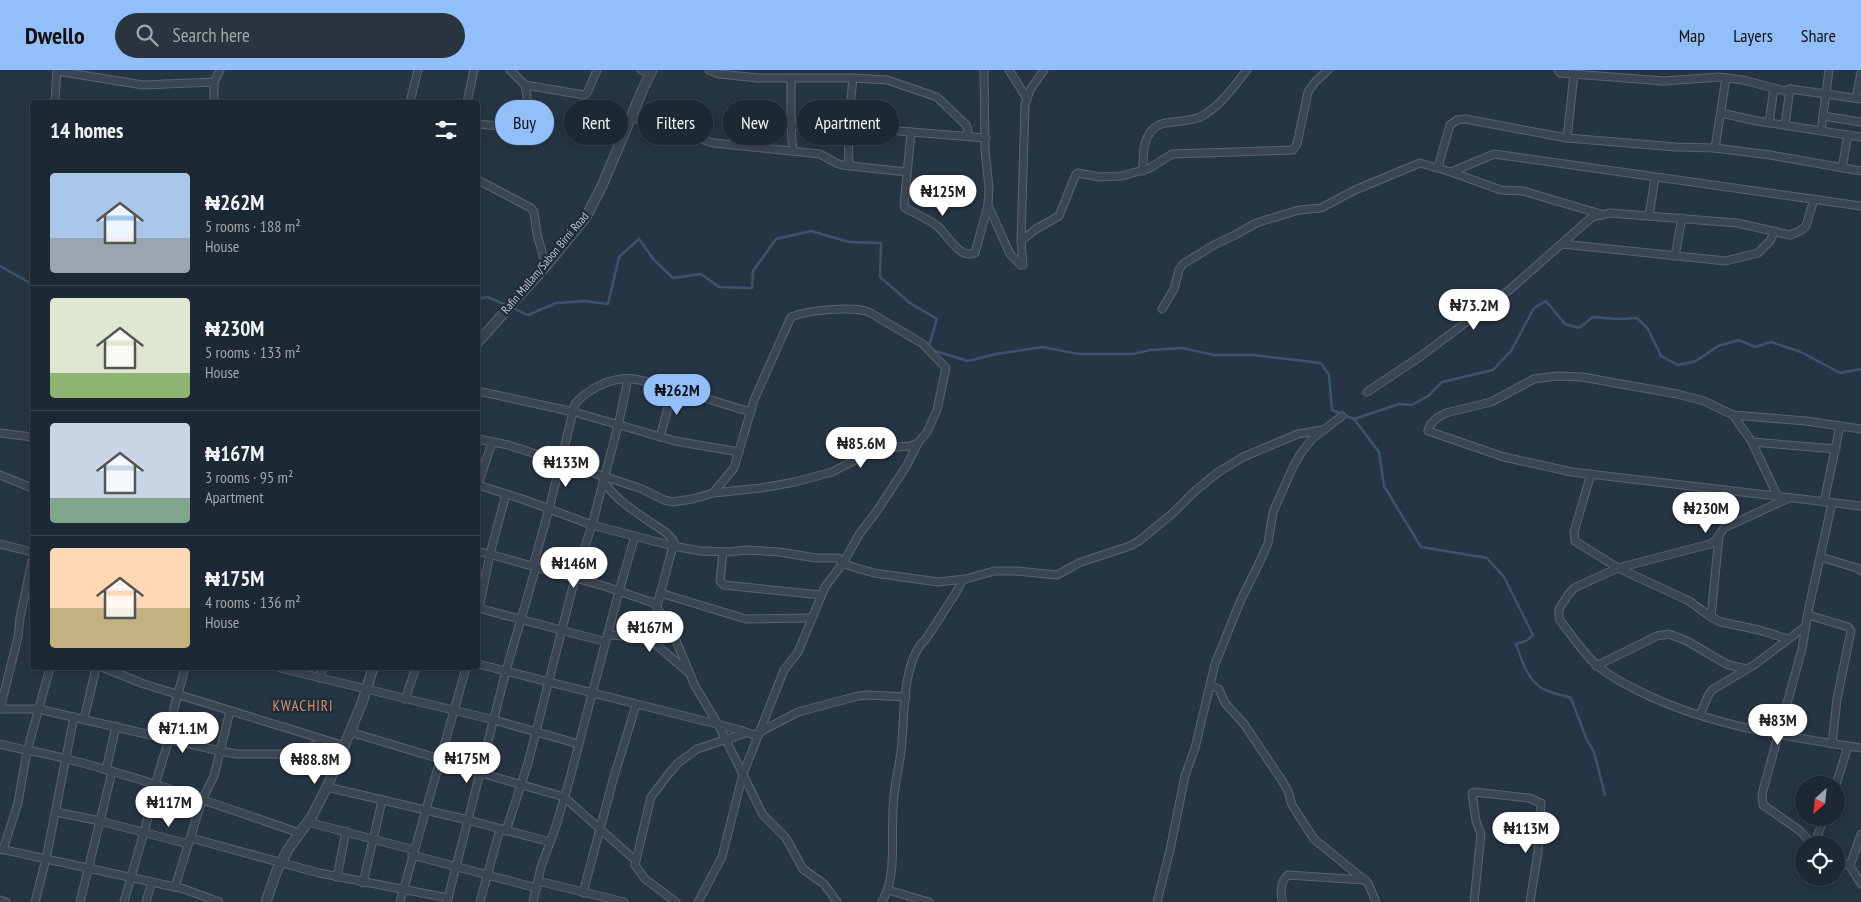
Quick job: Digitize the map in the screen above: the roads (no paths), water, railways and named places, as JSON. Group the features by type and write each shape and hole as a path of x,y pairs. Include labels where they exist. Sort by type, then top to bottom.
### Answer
{"street":[{"path":"55,100 57,70 143,85 214,82"},
{"path":"214,100 214,82 220,70"},
{"path":"410,100 418,70"},
{"path":"467,100 474,70"},
{"path":"480,124 520,128 527,120 525,85 510,70"},
{"path":"525,85 584,95 587,93 597,70"},
{"path":"709,70 719,74 758,78 887,80 937,97 966,125 968,130 967,136"},
{"path":"911,132 906,172 905,208 937,226 950,242 968,254 975,253 988,205 989,188 985,150 984,70"},
{"path":"1009,70 1026,97"},
{"path":"988,205 1010,254 1021,265 1024,263 1021,241 1026,97 1044,70"},
{"path":"1143,171 1143,151 1148,136 1155,128 1159,125 1191,120 1203,116 1224,99 1247,70"},
{"path":"1021,241 1036,229 1057,218 1078,173 1107,177 1143,171 1172,154 1293,150 1297,144 1308,92 1315,82 1328,70"},
{"path":"1558,70 1559,73 1574,74 1626,74 1664,81 1726,78 1784,91 1790,90 1859,99 1861,73"},
{"path":"1821,131 1829,70"},
{"name":"Rafin Mallam/Sabon Birni Road","path":"480,340 546,266 586,217 602,186 648,71"},
{"path":"1567,138 1574,74"},
{"path":"791,78 790,126 793,151"},
{"path":"851,100 853,78"},
{"path":"1715,148 1726,78"},
{"path":"1769,123 1774,88"},
{"path":"1785,125 1790,90"},
{"path":"1721,113 1769,123 1861,137"},
{"path":"1823,116 1861,122"},
{"path":"631,117 713,143 820,154 836,163 849,166 906,172"},
{"path":"1438,167 1450,125 1457,120 1465,119 1567,138 1676,147 1715,148 1770,155 1861,171"},
{"path":"790,126 797,126"},
{"path":"899,131 986,138"},
{"path":"1842,168 1848,135"},
{"path":"848,145 849,166"},
{"path":"1451,172 1494,154 1861,206"},
{"path":"1162,309 1174,289 1179,270 1183,264 1214,245 1237,234 1242,229 1299,210 1322,208 1355,190 1420,163 1438,167 1502,190 1523,191 1602,214"},
{"path":"1648,216 1655,178"},
{"path":"480,181 531,208 534,212 537,234 546,266"},
{"path":"1367,392 1421,356 1508,292 1592,217 1610,213 1737,223 1790,235 1806,226 1814,199"},
{"path":"1675,256 1682,218"},
{"path":"1562,244 1726,261 1758,252 1770,241 1775,231"},
{"path":"698,902 722,857 743,774 784,670 798,652 821,595 927,432 937,410 946,368 923,344 869,312 862,310 825,310 791,317 754,400 734,468 713,493"},
{"path":"1861,429 1733,415 1704,401 1677,394 1582,377 1558,376 1534,379 1491,402 1446,414 1437,418 1428,430 1516,460 1572,472 1861,506"},
{"path":"480,902 503,830 521,785 550,682 575,578 592,525 618,426 628,379"},
{"path":"56,812 281,862 337,877 403,889 449,901 456,866 550,509 575,404 586,394 604,384 628,379 673,389 751,412"},
{"path":"660,437 673,389"},
{"path":"480,391 574,412 685,444 740,452"},
{"path":"1733,415 1752,442 1778,497"},
{"path":"1157,902 1165,876 1185,776 1195,748 1220,651 1240,602 1268,544 1273,512 1301,452 1322,430 1342,416"},
{"path":"1805,836 1762,802 1762,794 1802,649 1820,557 1840,426"},
{"path":"480,486 592,525 700,551 746,550 779,552 816,558 838,558 843,562 874,573 938,582 963,579 994,571 1016,571 1057,576 1081,562 1130,546 1160,525 1194,492 1243,457 1298,434 1322,430"},
{"path":"0,433 30,437"},
{"path":"480,439 561,462 604,478 642,489 664,500 673,502 713,493 761,488 825,475 878,450 918,444"},
{"path":"480,479 492,442"},
{"path":"1752,442 1836,449"},
{"path":"1591,474 1574,532 1575,541 1618,568 1688,601 1711,617 1726,624 1760,630 1788,639"},
{"path":"0,475 30,487"},
{"path":"604,478 610,491 674,542 657,606"},
{"path":"480,599 506,494"},
{"path":"1789,498 1724,528 1719,536 1710,544 1618,568 1574,588 1559,609 1559,619 1596,666 1646,695 1700,716 1779,736 1861,748"},
{"path":"533,902 579,744 635,536"},
{"path":"1711,617 1719,536"},
{"path":"0,544 30,552"},
{"path":"480,552 619,591 650,601 657,606 672,631 698,690 726,739 763,816 786,838 803,869 824,884 837,902"},
{"path":"723,552 720,581 724,585 821,595"},
{"path":"1820,557 1857,568 1861,571"},
{"path":"30,570 18,637 0,709 38,709 220,752 237,754 300,753 324,740"},
{"path":"882,902 888,890 891,874 892,810 906,697 916,653 963,579"},
{"path":"660,593 746,619 812,618"},
{"path":"480,609 562,631 607,639 624,636 652,641 691,674"},
{"path":"1808,615 1848,627 1851,631 1838,699 1832,744"},
{"path":"1700,716 1712,690 1747,669 1806,626"},
{"path":"1596,666 1657,636 1669,634 1687,641 1728,665 1747,669"},
{"path":"480,664 754,736 798,712 858,696 906,697"},
{"path":"49,670 28,751 18,802 2,850 175,887 217,902"},
{"path":"84,719 96,670"},
{"path":"109,670 144,684 345,746"},
{"path":"124,902 144,832 184,670"},
{"path":"288,670 494,720 579,744"},
{"path":"319,678 322,670"},
{"path":"266,902 270,887 281,862 308,822 327,787 345,746 372,670"},
{"path":"405,699 415,670"},
{"path":"400,902 465,670"},
{"path":"1210,685 1220,689 1225,703 1244,724 1285,785 1292,805 1314,839 1370,885 1376,902"},
{"path":"583,893 613,780 636,705"},
{"path":"175,887 202,800 214,776 230,711"},
{"path":"35,902 56,812 74,717"},
{"path":"80,902 100,821 116,726"},
{"path":"350,732 564,797 635,860"},
{"path":"676,902 641,875 635,860 653,793 678,763 697,749 746,733"},
{"path":"0,744 65,758 109,771 300,833"},
{"path":"1839,776 1848,746"},
{"path":"327,787 468,820 550,842"},
{"path":"1474,902 1481,834 1475,812 1472,793 1474,792 1529,798 1540,803 1538,852 1530,902"},
{"path":"363,882 382,801"},
{"path":"308,822 373,838 456,866 624,902"},
{"path":"337,877 346,831"},
{"path":"1850,866 1861,834"},
{"path":"1845,864 1850,866 1861,884"},
{"path":"1283,902 1280,894 1284,880 1288,875 1365,880"},
{"path":"146,902 152,882"},
{"path":"888,890 929,902"},
{"path":"0,900 6,902"}],"waterway":[{"path":"480,299 488,297 528,315 556,303 585,301 608,304 619,257 639,239 654,260 673,278 701,274 719,287 752,288 753,271 776,239 811,231 849,242 881,243 880,277 910,303 937,319 928,349 968,361 996,354 1043,347 1078,354 1133,354 1150,350 1182,348 1214,355 1254,355 1321,363 1329,375 1332,410 1354,419 1379,452 1384,486 1421,547 1487,558 1504,577 1533,635 1526,641 1516,644 1527,672 1541,688 1571,698 1586,738 1594,752 1605,795"},
{"path":"0,266 30,283"},
{"path":"1354,419 1399,404 1412,405 1428,396 1442,382 1493,370 1511,351 1534,308 1546,301 1565,324 1579,328 1593,317 1637,318 1648,329 1661,356 1678,365 1696,361 1718,346 1739,340 1755,347 1771,342 1801,352 1840,373 1861,369"}],"district":[{"name":"KWACHIRI","path":"303,706"}]}
